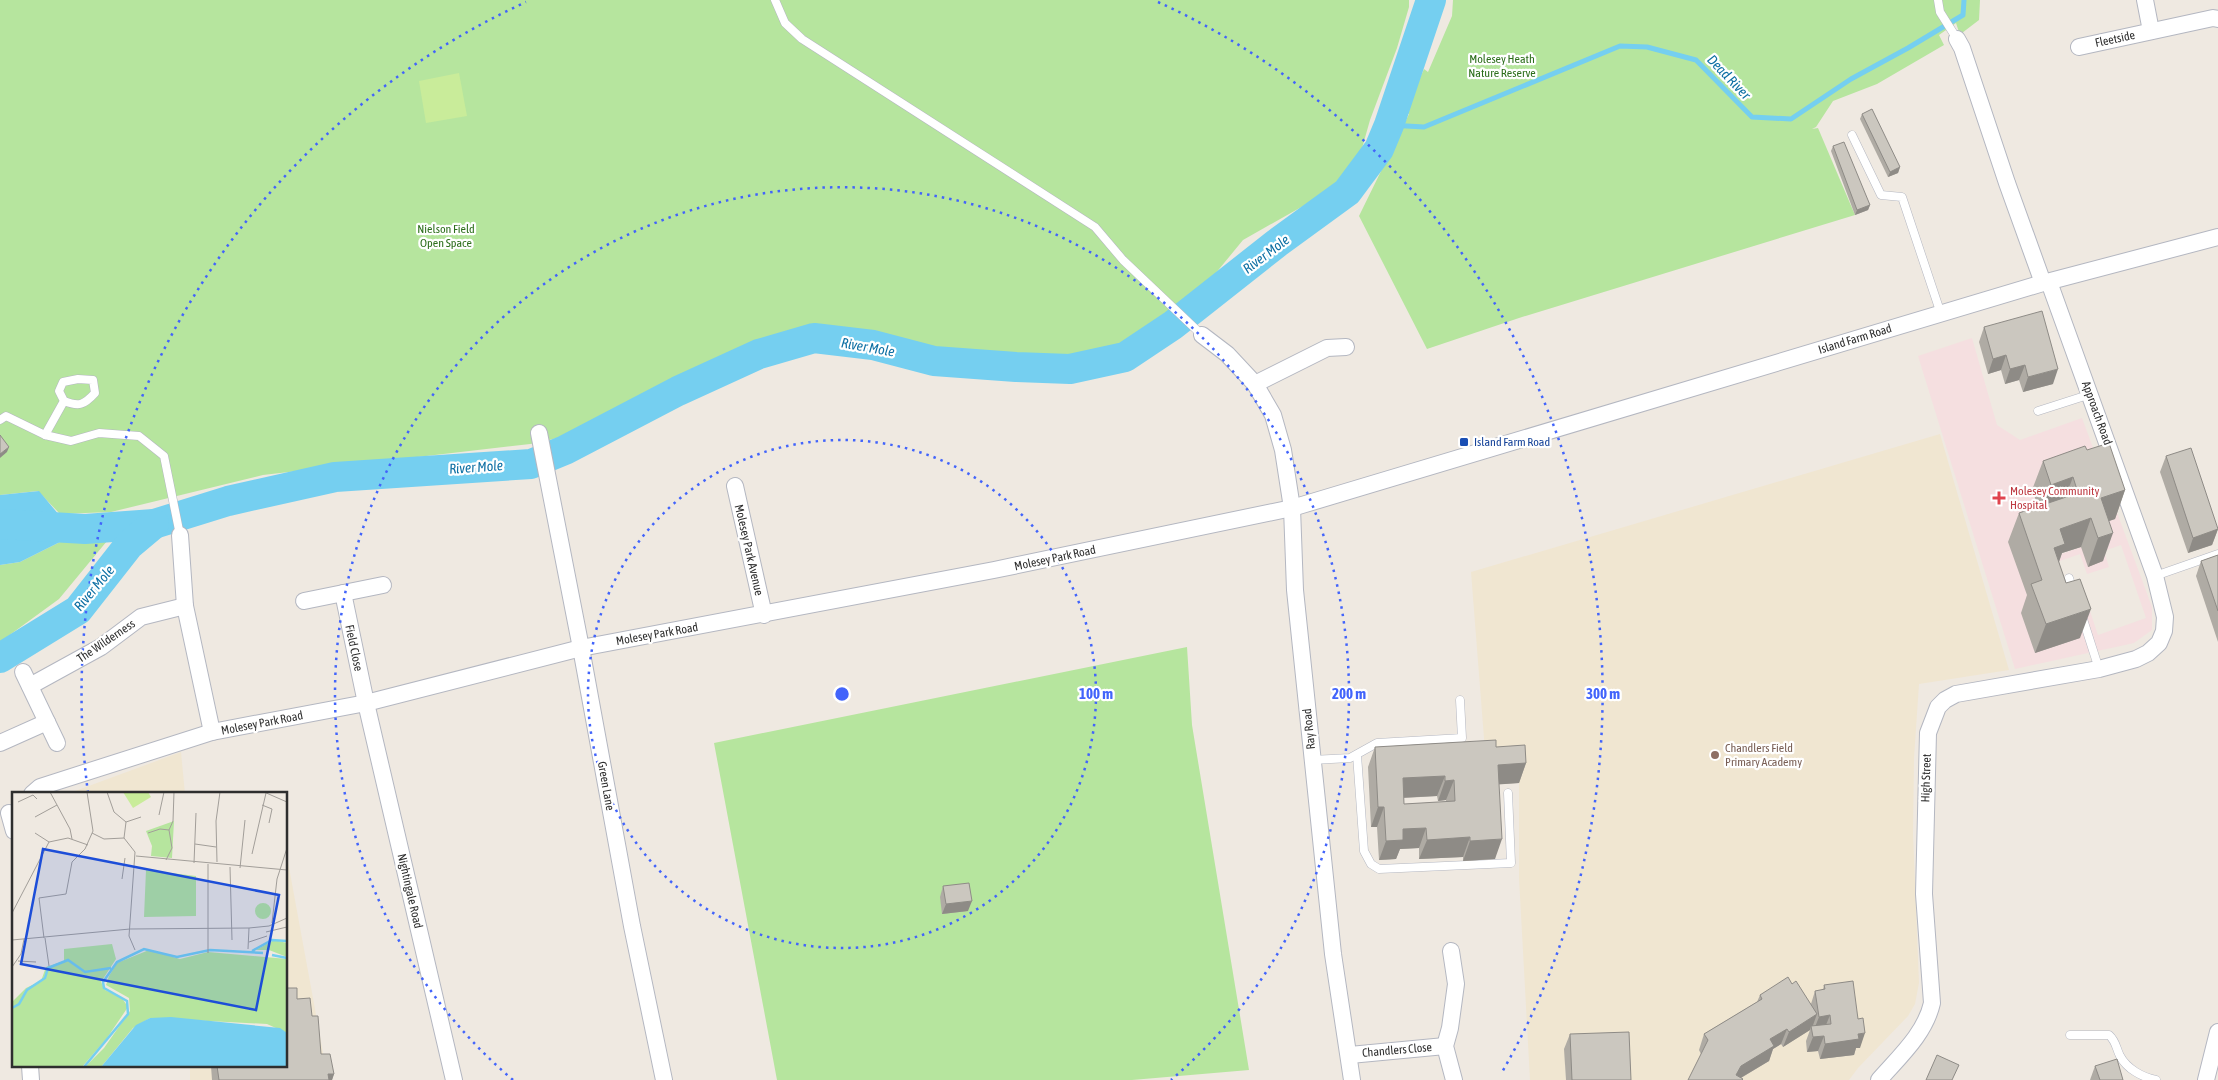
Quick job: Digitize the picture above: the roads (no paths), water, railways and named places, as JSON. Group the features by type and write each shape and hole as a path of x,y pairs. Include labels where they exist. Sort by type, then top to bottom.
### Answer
{"street":[{"name":"Fleetside","path":"2145,0 2151,31"},
{"name":"Fleetside","path":"2079,47 2213,18 2218,19"},
{"name":"Approach Road","path":"1956,36 1962,48 2007,183 2091,394 2155,576 2166,617 2164,631"},
{"name":"Island Farm Road","path":"1292,508 2046,282 2218,237"},
{"name":"Ray Road","path":"1202,335 1227,354 1255,384 1273,415 1281,441 1292,508 1294,590 1333,954 1350,1055 1352,1080"},
{"path":"1255,384 1327,348 1346,347"},
{"name":"Green Lane","path":"539,438 582,648 632,926 664,1080"},
{"name":"Molesey Park Avenue","path":"735,486 764,615"},
{"name":"Molesey Park Road","path":"34,792 40,787 212,732 366,702 582,648 994,570 1292,508"},
{"path":"180,535 185,606 212,732"},
{"path":"304,601 383,585"},
{"name":"Field Close","path":"343,593 366,702"},
{"name":"The Wilderness","path":"56,743 27,679 101,647 141,617 185,606"},
{"name":"High Street","path":"1879,1080 1920,1032 1929,1017 1932,1003 1924,894 1928,733 1933,715 1945,700 1956,694 2099,669 2136,660 2148,654 2158,643 2164,631"},
{"name":"Nightingale Road","path":"366,702 454,1080"},
{"path":"0,743 47,722"},
{"path":"7,813 12,826"},
{"name":"Chandlers Close","path":"1451,950 1456,984 1450,1028 1445,1046 1454,1080"},
{"path":"2206,1080 2218,1032"},
{"name":"Chandlers Close","path":"1350,1055 1445,1046"}],"lane":[{"path":"775,0 785,23 802,39 1096,227 1123,260 1202,335"},
{"path":"1938,0 1940,12 1956,36"},
{"path":"1852,135 1881,195 1902,198 1941,314"},
{"path":"78,379 93,380 95,393 84,404 74,406 64,401 59,391 63,382 78,379"},
{"path":"2038,411 2091,394"},
{"path":"45,435 64,401"},
{"path":"0,420 6,416 45,435 71,441 98,433 139,436 164,456 180,535"},
{"path":"2155,576 2218,554"},
{"path":"2069,578 2075,596"},
{"path":"2078,605 2099,669"},
{"path":"1312,760 1350,758 1377,743 1462,738 1460,700"},
{"path":"1357,754 1364,852 1371,864 1379,869 1511,863 1508,793"},
{"path":"2070,1035 2109,1034 2115,1040 2120,1056 2131,1069 2146,1078 2156,1080"}],"water":[{"path":"39,491 70,528 70,537 20,562 0,565 0,495"}],"waterway":[{"name":"River Mole","path":"0,524 85,529 154,524 228,501 335,477 531,464 565,450 678,391 759,354 814,338 873,345 934,361 1016,367 1070,369 1125,357 1173,325 1277,243 1347,192 1379,149 1389,125 1431,0"},
{"name":"Dead River","path":"1389,125 1424,127 1620,46 1647,47 1696,60 1752,117 1791,119 1851,79 1963,15 1964,0"},
{"name":"River Mole","path":"0,658 78,610 129,545 154,524"}],"place":[{"name":"Island Farm Road","path":"1464,442"},
{"name":"Molesey Community Hospital","path":"1999,498"},
{"name":"Chandlers Field Primary Academy","path":"1715,755"}],"park label":[{"name":"Molesey Heath Nature Reserve","path":"1502,66"},
{"name":"Nielson Field Open Space","path":"446,236"}]}
